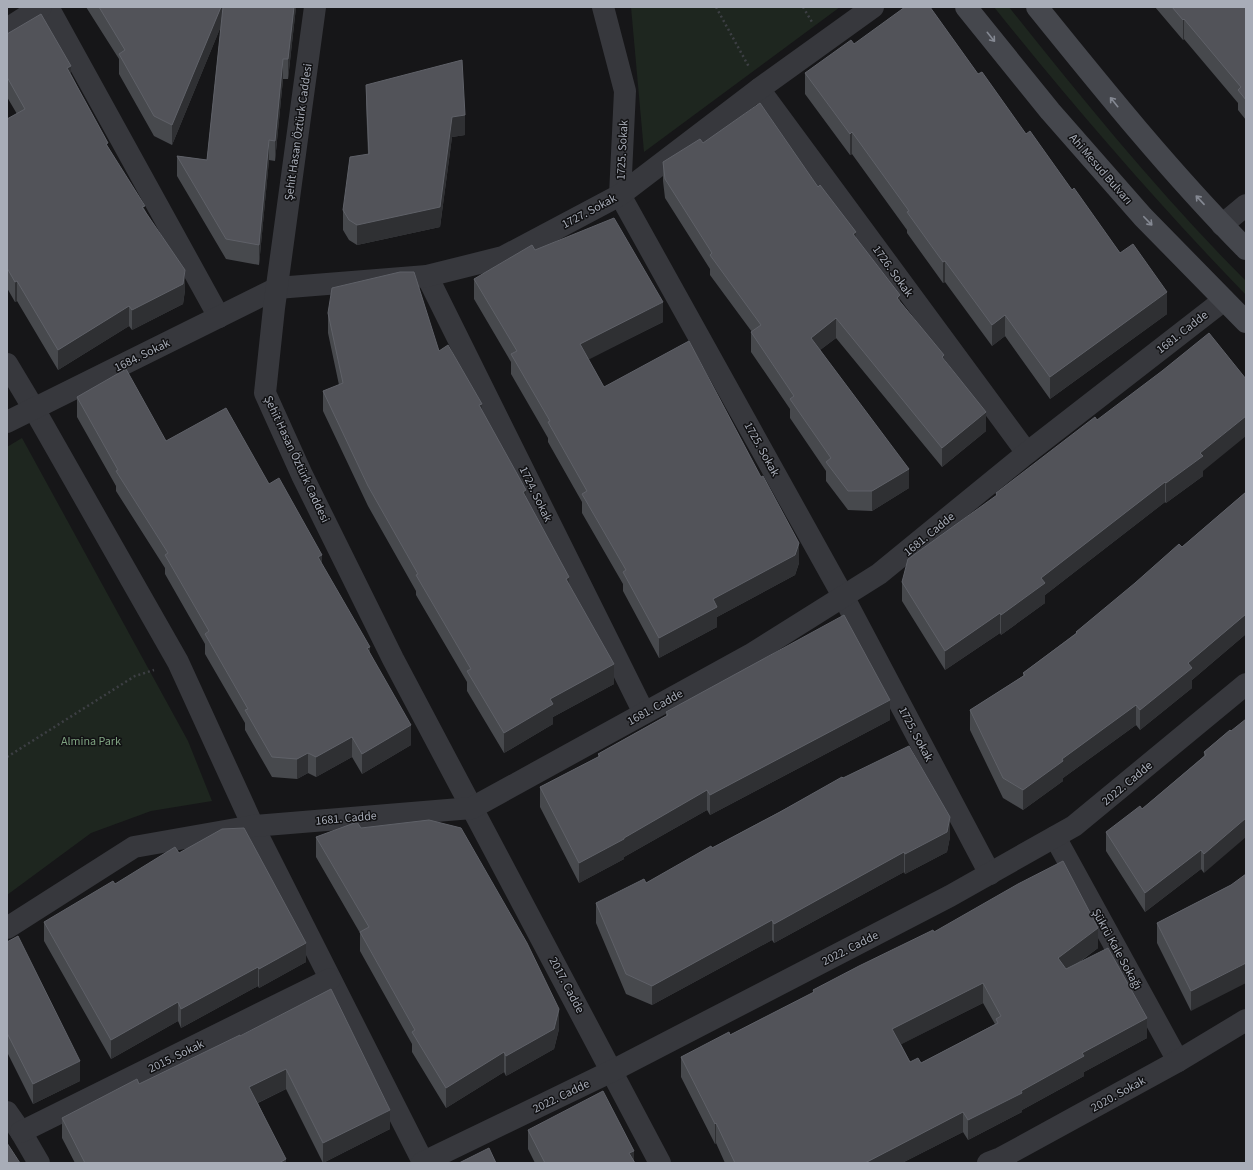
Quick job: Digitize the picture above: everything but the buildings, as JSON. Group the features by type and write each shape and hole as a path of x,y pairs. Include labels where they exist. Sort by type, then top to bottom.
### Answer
{"main road":[{"name":"Ahi Mesud Bulvarı","path":"966,7 1055,117 1143,217 1246,322"},
{"path":"1037,7 1136,129 1222,225 1246,249"}],"street":[{"path":"7,30 41,7"},
{"path":"48,7 219,317"},
{"name":"Şehit Hasan Öztürk Caddesi","path":"316,7 277,288 265,393 302,475 389,652 472,808"},
{"name":"1725. Sokak","path":"602,7 625,91 620,195 843,596 990,874"},
{"name":"1727. Sokak","path":"277,288 428,276 503,257 620,195 759,89 873,7"},
{"name":"1726. Sokak","path":"759,89 1027,453"},
{"path":"1222,225 1246,205"},
{"name":"1724. Sokak","path":"428,276 644,713"},
{"name":"1684. Sokak","path":"7,422 277,288"},
{"name":"1681. Cadde","path":"7,928 134,847 253,826 472,808 750,655 880,574 1027,453 1224,300"},
{"path":"7,364 178,662 253,826 422,1163"},
{"name":"2022. Cadde","path":"422,1163 612,1071 943,900 1074,826 1246,684"},
{"name":"2017. Cadde","path":"472,808 660,1163"},
{"name":"Şükrü Kale Sokağı","path":"1055,837 1178,1061"},
{"name":"2015. Sokak","path":"21,1132 330,979"},
{"name":"2020. Sokak","path":"988,1163 1002,1158 1178,1061 1246,1020"},
{"path":"7,1112 21,1132 39,1163"}],"path":[{"path":"716,7 759,89"},
{"path":"803,7 815,26"},
{"path":"7,757 135,676 178,662"}],"green space":[{"path":"631,7 840,7 644,152"},
{"path":"994,7 1009,7 1153,182 1214,249 1246,281 1246,295 1180,225 1117,154"},
{"name":"Almina Park","path":"22,438 188,741 212,801 151,811 91,833 7,895 7,447"}]}
